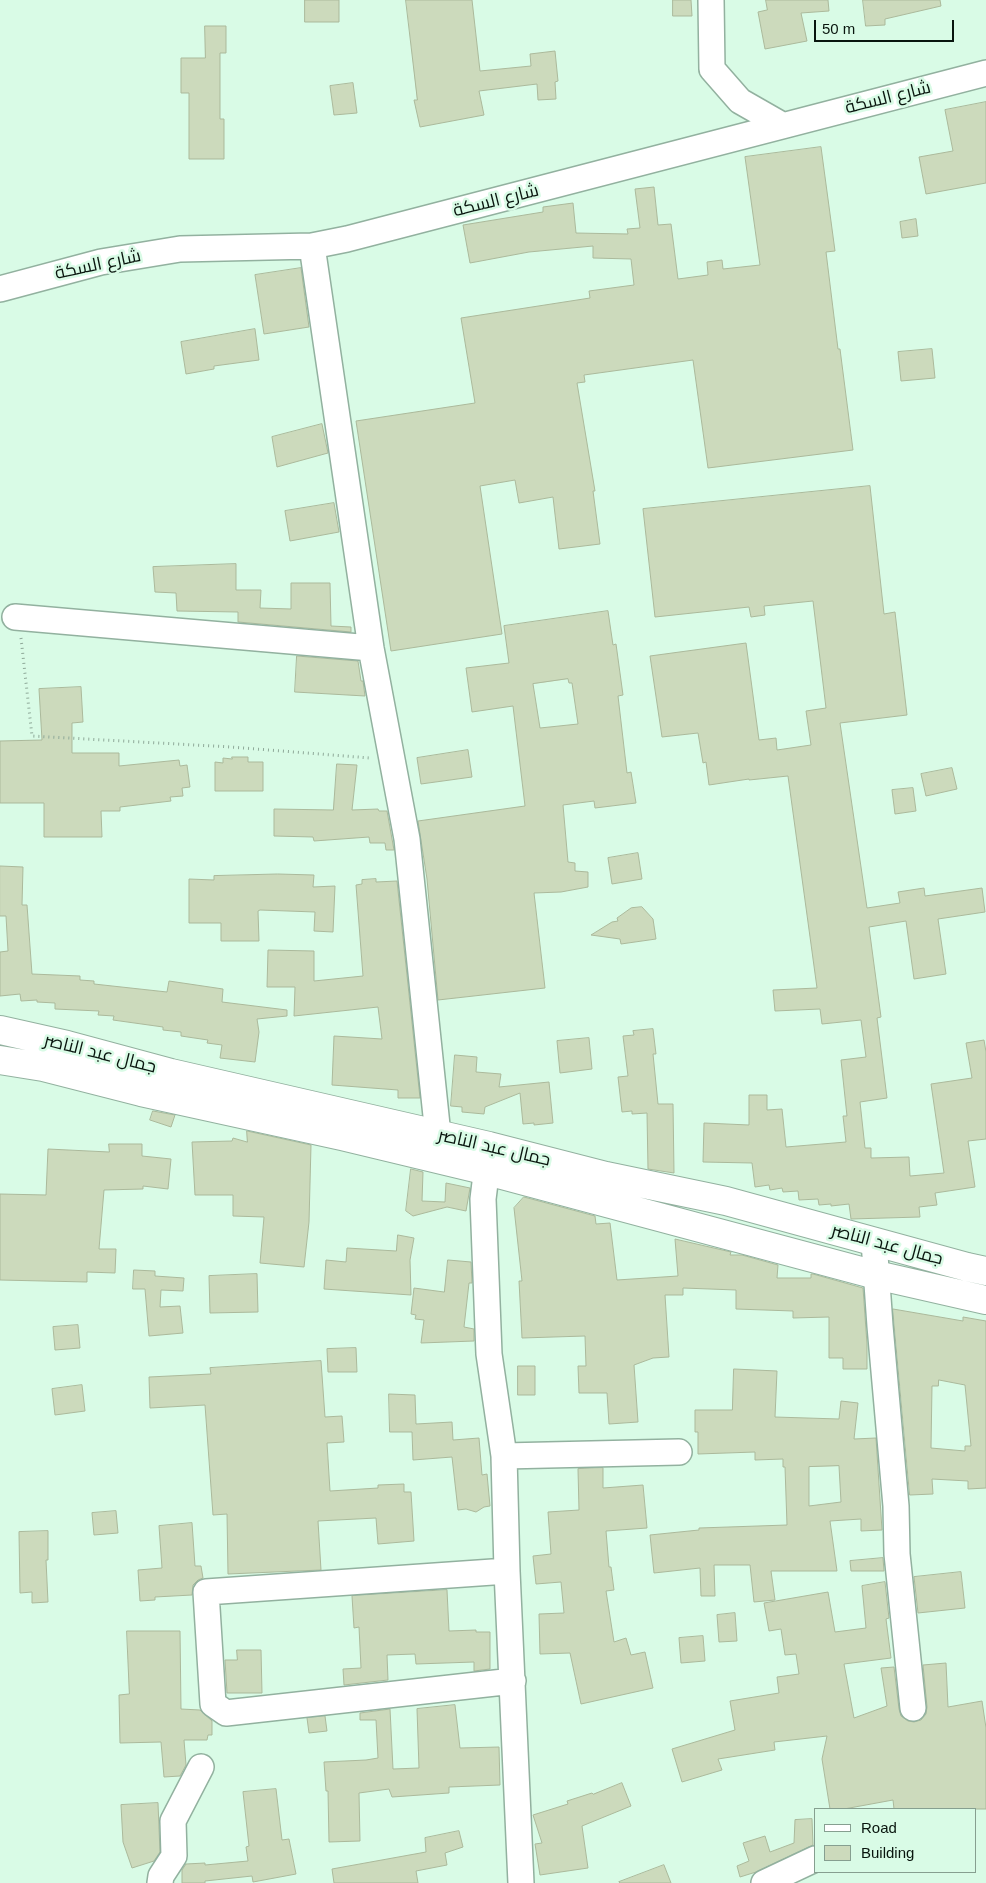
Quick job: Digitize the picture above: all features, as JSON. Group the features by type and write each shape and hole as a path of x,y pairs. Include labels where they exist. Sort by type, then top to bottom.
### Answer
{"main road":[{"name":"جمال عبد الناصر","path":"0,1030 67,1045 171,1073 438,1135 488,1159 876,1275 986,1300"},
{"name":"جمال عبد الناصر","path":"0,1060 43,1067 141,1092 342,1136 606,1176 726,1201 986,1271"}],"street":[{"path":"711,0 712,69 740,101 782,125"},
{"name":"شارع السكة","path":"0,289 101,262 180,249 312,246 347,239 561,185 782,125 986,73"},
{"path":"312,246 371,648 408,840 438,1135"},
{"path":"14,617 371,648"},
{"path":"488,1159 483,1199 489,1354 504,1456 507,1571 521,1883"},
{"path":"874,1241 896,1506 896,1554 913,1708"},
{"path":"504,1456 679,1452"},
{"path":"507,1571 206,1592 213,1704 226,1713 512,1681"},
{"path":"160,1883 161,1876 174,1856 173,1821 201,1767"},
{"path":"764,1883 814,1859"}],"path":[{"path":"14,617 20,624 32,736 231,747 393,759"}],"building":[{"path":"305,0 339,0 339,22 305,22"},
{"path":"406,0 472,0 480,71 531,66 530,54 555,51 558,81 555,82 556,99 538,100 537,84 479,91 484,115 420,127 414,100 417,100"},
{"path":"673,0 691,0 692,16 673,16"},
{"path":"766,0 828,0 829,11 801,13 807,41 765,49 758,12 767,10"},
{"path":"863,0 940,0 941,6 885,19 885,25 866,26"},
{"path":"205,26 226,26 226,53 220,53 220,119 224,119 224,159 189,159 189,93 181,93 181,58 205,58"},
{"path":"353,83 357,113 334,115 330,86"},
{"path":"986,102 986,183 926,194 919,157 953,151 945,110"},
{"path":"821,147 835,251 826,252 853,450 708,468 693,360 584,375 585,382 577,383 595,491 593,491 600,544 559,549 553,497 519,503 515,480 480,486 502,634 391,651 356,421 475,403 461,318 590,298 589,291 634,285 631,259 593,258 593,246 529,252 470,263 463,225 543,212 543,207 573,203 576,233 628,234 627,229 640,228 635,189 654,187 658,225 671,224 678,279 708,275 707,262 722,260 723,269 760,265 745,157"},
{"path":"916,219 918,236 902,238 900,222"},
{"path":"301,268 309,327 264,334 255,275"},
{"path":"255,329 259,360 214,366 214,369 186,374 181,342"},
{"path":"932,349 935,378 901,381 898,352"},
{"path":"322,424 328,453 277,467 272,437"},
{"path":"870,486 884,614 895,612 907,715 840,723 867,908 900,903 898,892 924,888 925,896 982,888 985,912 938,919 946,974 914,979 906,921 869,927 881,1017 877,1018 887,1098 860,1102 865,1148 871,1148 871,1158 909,1157 910,1176 944,1173 931,1084 972,1078 966,1043 984,1040 986,1052 986,1139 968,1141 975,1187 935,1193 937,1205 919,1207 920,1217 851,1219 849,1204 819,1205 818,1199 799,1200 798,1191 783,1192 782,1188 770,1190 769,1185 755,1187 752,1163 703,1162 704,1123 749,1125 749,1095 767,1095 767,1110 782,1109 786,1147 846,1142 843,1116 847,1116 841,1060 866,1057 861,1020 822,1024 820,1009 775,1011 773,990 817,988 788,776 709,785 706,762 703,763 698,733 662,737 650,656 746,643 759,740 776,738 777,750 811,745 806,711 826,708 813,601 764,606 765,615 751,617 749,607 655,617 643,509"},
{"path":"334,503 339,532 290,541 285,511"},
{"path":"236,564 236,590 261,590 260,608 291,609 291,583 330,583 331,626 351,627 351,632 238,622 238,612 177,611 176,593 155,592 153,567"},
{"path":"608,611 613,645 616,644 623,695 618,696 627,773 631,772 636,803 595,808 594,801 563,805 568,862 575,863 575,871 588,872 588,887 561,892 534,893 545,988 438,1000 427,879 418,821 525,806 513,706 472,712 466,668 509,663 504,626","holes":["568,679 569,683 572,683 578,724 540,728 533,684"]},
{"path":"297,656 358,661 365,696 295,692"},
{"path":"81,687 83,722 72,723 72,753 119,753 119,766 179,760 180,766 187,765 190,787 182,788 183,796 170,797 171,801 120,807 120,811 101,811 102,837 44,837 44,803 0,803 0,741 42,740 39,689"},
{"path":"468,750 472,777 421,784 417,758"},
{"path":"232,757 248,757 248,762 263,762 263,791 215,791 215,762 223,763 223,758 232,759"},
{"path":"337,764 357,765 352,810 378,809 379,811 387,811 394,850 386,850 385,843 370,843 369,837 314,841 313,837 274,836 274,809 333,810"},
{"path":"952,768 957,789 926,796 921,774"},
{"path":"913,788 916,811 895,814 892,790"},
{"path":"638,853 642,879 612,884 608,858"},
{"path":"0,866 23,867 22,905 27,905 32,974 80,976 80,980 94,981 94,984 167,992 169,981 223,989 222,1002 287,1010 287,1016 257,1019 259,1032 255,1062 220,1058 222,1045 207,1043 208,1040 181,1036 181,1032 163,1030 163,1027 113,1020 114,1016 98,1015 99,1011 55,1009 55,1003 37,1002 37,1000 21,1001 20,994 0,996 0,952 8,951 6,916 0,916"},
{"path":"314,875 313,887 335,886 333,932 314,931 315,912 258,911 259,941 221,941 221,923 189,923 189,879 214,880 214,876"},
{"path":"376,879 376,882 397,881 420,1098 398,1098 398,1090 332,1085 334,1036 382,1039 378,1007 294,1016 295,987 267,987 268,950 314,951 314,981 363,976 356,885 362,884 362,880"},
{"path":"642,907 653,919 656,939 621,944 620,939 591,935 612,922 618,921 617,918 631,908"},
{"path":"653,1029 656,1054 653,1054 658,1104 673,1104 674,1173 648,1169 647,1113 632,1114 632,1111 622,1112 618,1077 628,1076 623,1036 634,1035 633,1031"},
{"path":"589,1038 592,1069 560,1073 557,1041"},
{"path":"455,1055 477,1057 476,1072 501,1074 499,1087 549,1082 553,1123 523,1124 520,1093 485,1107 484,1114 462,1112 462,1107 451,1106"},
{"path":"153,1111 175,1115 171,1127 150,1120"},
{"path":"247,1131 311,1145 309,1222 304,1267 260,1263 264,1217 233,1216 233,1195 195,1195 192,1142 232,1141 233,1138 247,1142"},
{"path":"109,1144 142,1144 142,1156 171,1159 168,1189 143,1186 143,1189 104,1190 99,1249 116,1249 115,1273 87,1272 87,1282 0,1280 0,1194 46,1195 48,1149 109,1152"},
{"path":"411,1169 423,1172 422,1201 445,1202 446,1183 470,1188 466,1211 447,1207 413,1216 406,1211"},
{"path":"524,1197 595,1216 596,1224 610,1223 617,1280 678,1276 675,1239 731,1252 730,1255 742,1255 778,1265 777,1278 811,1278 811,1274 813,1274 863,1288 867,1369 843,1369 843,1358 829,1358 829,1317 793,1318 793,1311 736,1309 736,1290 683,1288 683,1295 665,1295 669,1357 653,1358 634,1365 638,1422 609,1424 607,1393 579,1393 578,1366 586,1366 585,1336 522,1338 519,1281 522,1281 514,1208"},
{"path":"398,1235 414,1238 410,1260 411,1295 324,1289 326,1260 346,1262 347,1248 396,1251"},
{"path":"448,1260 471,1262 472,1283 469,1283 464,1327 474,1329 474,1341 421,1343 424,1320 415,1319 416,1315 411,1314 414,1288 444,1292"},
{"path":"134,1270 155,1271 155,1276 184,1278 183,1291 161,1290 160,1307 180,1306 183,1333 149,1336 145,1289 133,1289"},
{"path":"257,1274 258,1312 210,1313 209,1276"},
{"path":"893,1309 963,1321 963,1317 986,1321 986,1488 968,1489 968,1481 932,1479 933,1494 910,1495","holes":["939,1380 965,1385 971,1446 965,1446 965,1451 931,1448 932,1386 938,1386"]},
{"path":"78,1325 80,1348 55,1350 53,1327"},
{"path":"356,1348 357,1372 328,1372 327,1349"},
{"path":"321,1361 325,1417 342,1416 344,1442 327,1443 330,1491 378,1488 378,1485 404,1484 404,1492 411,1492 414,1541 378,1544 376,1518 318,1521 321,1570 228,1574 227,1514 213,1515 205,1405 150,1408 149,1377 211,1374 210,1368"},
{"path":"518,1366 535,1366 535,1395 518,1395"},
{"path":"734,1369 777,1371 775,1417 839,1419 841,1401 858,1403 854,1439 876,1438 882,1530 861,1531 861,1519 830,1521 837,1571 771,1571 775,1600 754,1602 750,1565 714,1565 715,1596 701,1596 700,1568 654,1573 650,1535 699,1530 699,1528 787,1525 785,1467 783,1467 783,1459 755,1460 755,1452 698,1454 695,1410 732,1410","holes":["839,1466 841,1502 809,1506 809,1467"]},
{"path":"82,1385 85,1411 55,1415 52,1389"},
{"path":"389,1394 415,1395 416,1424 452,1422 453,1440 479,1438 482,1475 487,1474 490,1506 476,1512 466,1509 458,1510 452,1457 413,1460 412,1432 390,1432"},
{"path":"603,1468 603,1488 643,1485 647,1528 606,1531 609,1567 611,1567 614,1590 606,1591 614,1642 626,1638 631,1655 645,1652 653,1688 581,1704 570,1653 540,1654 539,1614 564,1613 561,1582 536,1584 533,1556 551,1554 548,1512 579,1510 578,1469"},
{"path":"116,1511 118,1533 94,1535 92,1513"},
{"path":"192,1523 195,1566 201,1566 203,1578 193,1585 192,1595 155,1597 155,1600 140,1601 138,1570 162,1568 159,1526"},
{"path":"48,1531 48,1560 46,1560 48,1602 32,1603 32,1592 20,1593 19,1532"},
{"path":"883,1558 884,1571 851,1571 850,1561"},
{"path":"961,1572 965,1608 918,1613 914,1577"},
{"path":"885,1582 889,1618 886,1619 891,1658 844,1664 854,1718 887,1706 881,1668 894,1667 901,1716 908,1721 921,1720 926,1714 927,1707 923,1665 946,1663 948,1707 982,1701 986,1728 986,1809 894,1808 893,1800 849,1808 830,1808 822,1759 827,1736 774,1742 775,1750 718,1759 722,1770 682,1782 672,1749 735,1730 730,1701 779,1693 777,1677 799,1674 796,1654 785,1655 781,1629 769,1631 764,1603 828,1592 835,1632 866,1628 862,1586"},
{"path":"447,1590 449,1631 476,1630 476,1632 490,1632 490,1669 474,1671 474,1662 416,1664 415,1654 387,1655 388,1680 344,1685 343,1669 361,1668 359,1627 354,1628 352,1596"},
{"path":"735,1613 737,1641 719,1642 717,1615"},
{"path":"127,1631 180,1631 181,1709 200,1710 212,1721 212,1735 208,1735 207,1740 184,1740 186,1765 180,1776 164,1777 161,1742 120,1743 119,1695 129,1694"},
{"path":"703,1636 705,1661 681,1663 679,1638"},
{"path":"237,1650 261,1650 262,1693 227,1693 225,1660 237,1660"},
{"path":"455,1705 460,1748 499,1747 500,1785 449,1787 449,1793 392,1797 389,1789 359,1793 360,1841 329,1842 328,1791 326,1791 324,1762 378,1758 376,1720 360,1720 360,1713 390,1709 393,1769 419,1768 417,1709"},
{"path":"325,1716 327,1731 309,1733 307,1718"},
{"path":"622,1783 631,1806 582,1826 588,1868 540,1875 535,1844 542,1843 533,1815 568,1804 567,1801"},
{"path":"276,1789 282,1840 289,1839 296,1874 253,1882 252,1876 205,1881 205,1883 182,1883 182,1870 186,1864 205,1863 205,1865 248,1861 246,1847 249,1846 243,1792"},
{"path":"158,1803 160,1852 154,1861 132,1868 123,1842 121,1805"},
{"path":"812,1819 813,1845 756,1872 740,1877 737,1866 749,1861 743,1843 765,1836 770,1852 794,1843 795,1820"},
{"path":"459,1831 463,1847 445,1853 447,1865 416,1871 418,1883 334,1883 332,1869 426,1852 425,1838"},
{"path":"664,1865 671,1883 619,1882"}]}
